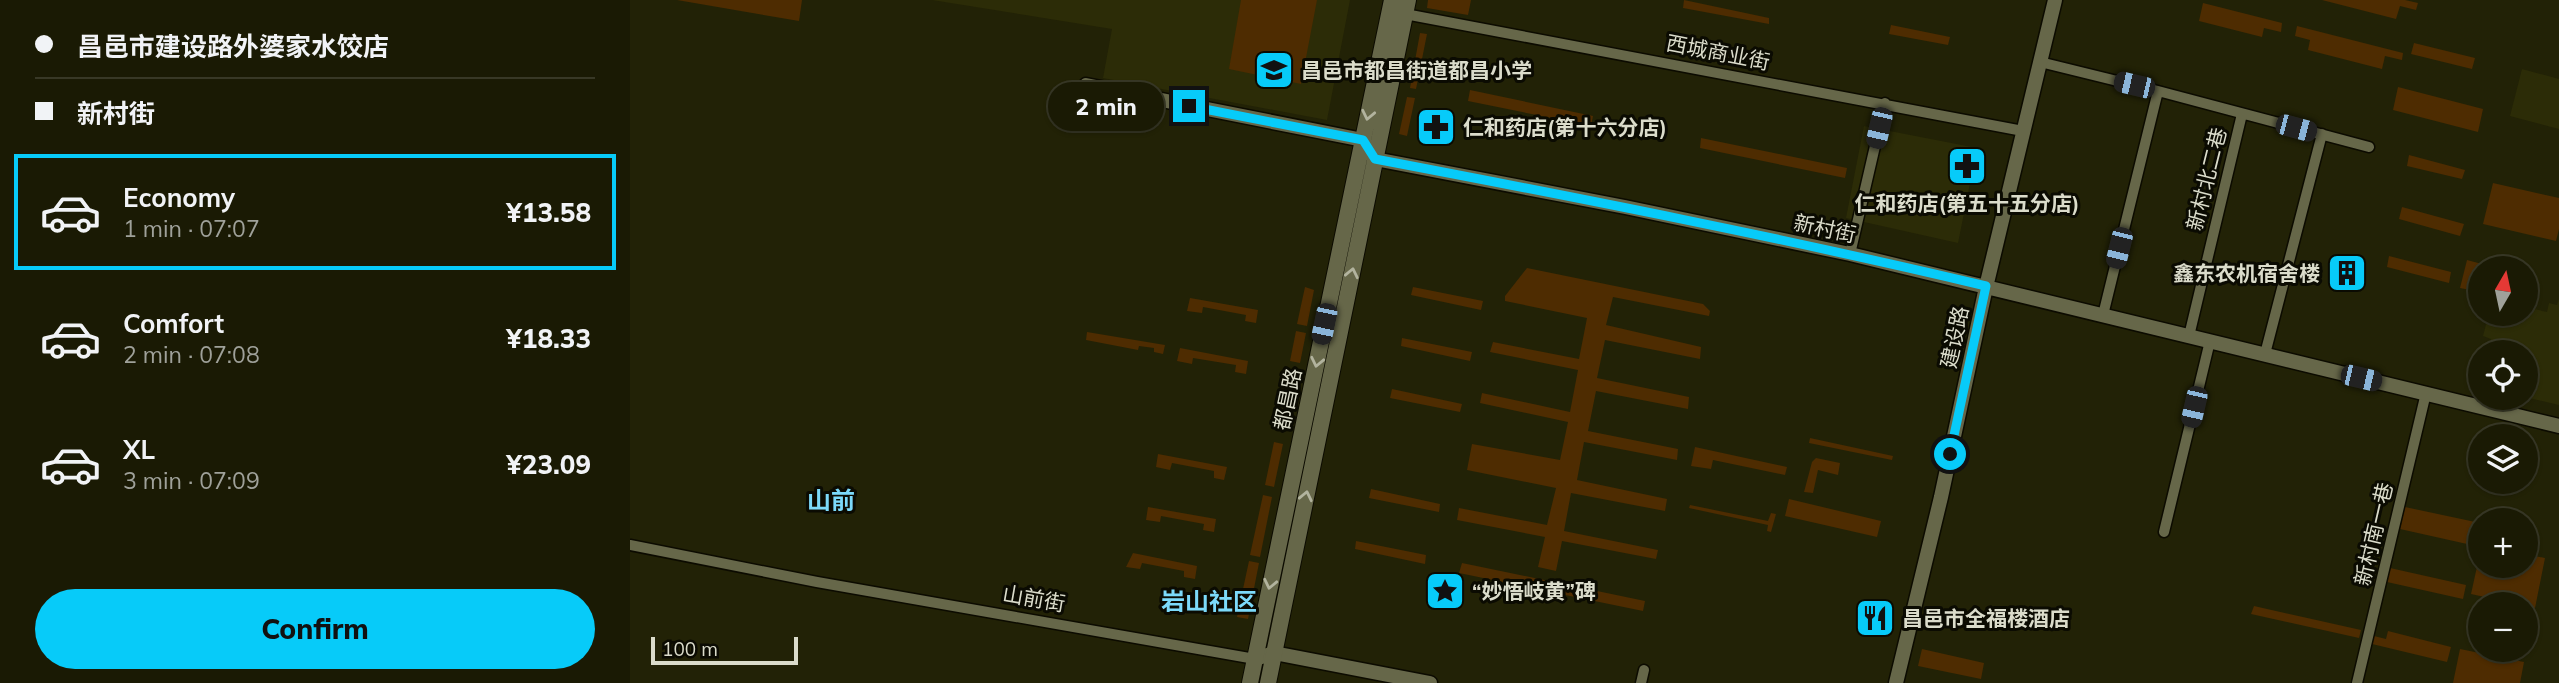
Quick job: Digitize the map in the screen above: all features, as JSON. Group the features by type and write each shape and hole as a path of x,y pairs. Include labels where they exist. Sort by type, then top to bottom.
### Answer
{"main road":[{"name":"都昌路","path":"1250,683 1392,0"},
{"name":"都昌路","path":"1268,683 1406,7"}],"street":[{"name":"建设路","path":"1896,683 1941,497 1986,286 2055,0"},
{"name":"西城商业街","path":"1406,7 2023,131"},
{"path":"2040,62 2369,147"},
{"path":"1086,85 1363,140 1375,159"},
{"path":"2103,315 2158,91"},
{"path":"1850,254 1885,103"},
{"name":"新村北二巷","path":"2189,335 2242,114"},
{"path":"2265,354 2322,134"},
{"name":"新村街","path":"1375,159 1850,254 2559,426"},
{"path":"2164,532 2210,341"},
{"name":"新村南一巷","path":"2357,683 2426,393"},
{"name":"山前街","path":"630,545 817,582 1255,659 1274,653 1430,683"},
{"path":"1641,683 1644,670"}],"shaded area":[{"path":"677,0 802,0 799,21"},
{"name":"昌邑市都昌街道都昌小学","path":"932,0 1350,0 1327,120 1103,78 1112,29"},
{"path":"1241,0 1317,0 1301,84 1229,69"},
{"path":"1428,0 1471,0 1468,15 1427,8"},
{"path":"1684,0 1769,18 1769,24 1683,8"},
{"path":"2322,0 2405,0 2418,3 2416,10 2400,6 2396,19"},
{"path":"2203,3 2282,23 2281,32 2264,28 2262,37 2199,21"},
{"path":"1891,25 1950,37 1948,45 1889,34"},
{"path":"2297,26 2403,53 2402,60 2385,56 2382,69 2308,50 2310,40 2295,36"},
{"path":"1420,33 1427,34 1416,89 1410,88"},
{"path":"2414,43 2475,58 2472,69 2411,54"},
{"path":"2522,69 2559,79 2559,129 2510,116"},
{"path":"2398,87 2483,109 2478,132 2393,110"},
{"path":"1470,90 1593,116 1591,126 1468,101"},
{"path":"1407,97 1415,98 1407,136 1399,134"},
{"path":"1864,126 1977,148 1958,243 1846,218"},
{"path":"1701,138 1847,168 1845,178 1700,148"},
{"path":"2409,155 2465,170 2462,179 2407,166"},
{"path":"2493,183 2559,198 2559,229 2556,241 2483,224"},
{"path":"2402,207 2464,224 2460,236 2399,219"},
{"path":"2389,256 2451,272 2449,283 2387,267"},
{"path":"2467,260 2468,260 2468,290 2460,288"},
{"path":"1527,268 1703,304 1710,311 1709,316 1613,297 1606,325 1701,347 1700,359 1605,340 1597,378 1689,397 1688,409 1596,391 1588,431 1678,449 1677,460 1584,442 1577,480 1667,499 1665,511 1571,493 1564,531 1658,550 1656,559 1562,541 1556,571 1538,567 1545,537 1457,520 1459,508 1547,525 1556,488 1467,470 1472,444 1560,460 1568,422 1480,403 1482,393 1570,412 1578,370 1490,352 1493,342 1579,359 1587,318 1505,301 1505,296"},
{"path":"1305,287 1314,290 1307,326 1297,324"},
{"path":"1413,287 1483,301 1481,310 1411,295"},
{"path":"1190,298 1258,310 1256,323 1245,321 1246,315 1203,307 1202,313 1187,311"},
{"path":"2559,299 2559,405 2538,400 2538,340 2491,340 2483,336 2486,326 2538,326 2538,310 2547,312 2549,303 2557,305"},
{"path":"1296,331 1306,333 1300,363 1290,361"},
{"path":"1087,332 1165,345 1163,354 1154,352 1154,348 1139,346 1138,350 1086,340"},
{"path":"1402,338 1472,352 1470,361 1401,346"},
{"path":"1180,348 1248,361 1246,374 1235,372 1236,365 1193,358 1192,364 1177,361"},
{"path":"1392,389 1462,404 1460,412 1390,398"},
{"path":"1810,438 1893,456 1892,460 1809,443"},
{"path":"1274,442 1283,444 1274,487 1265,485"},
{"path":"1695,447 1787,467 1785,475 1713,460 1711,469 1691,466"},
{"path":"1158,454 1227,467 1224,480 1214,478 1214,471 1172,463 1170,470 1156,467"},
{"path":"1816,458 1840,463 1838,475 1818,470 1813,493 1804,492 1812,462"},
{"path":"1371,489 1440,504 1439,512 1369,498"},
{"path":"1263,495 1272,497 1260,557 1250,555"},
{"path":"1789,499 1881,521 1877,537 1785,516"},
{"path":"1690,505 1768,521 1771,513 1776,514 1771,532 1767,531 1768,525 1689,508"},
{"path":"1148,507 1216,519 1214,532 1203,530 1204,524 1161,516 1160,522 1146,520"},
{"path":"2405,507 2468,520 2468,544 2400,529"},
{"path":"1356,541 1426,555 1425,564 1355,549"},
{"path":"1133,553 1197,566 1195,579 1184,577 1184,571 1142,563 1140,569 1126,567"},
{"path":"2538,557 2545,558 2538,593 2471,592 2475,578 2538,578"},
{"path":"1249,561 1259,563 1248,619 1237,617"},
{"path":"1462,563 1645,601 1643,611 1459,573"},
{"path":"2390,568 2466,585 2463,599 2387,582"},
{"path":"1436,573 1450,576 1444,606 1430,603"},
{"path":"2254,606 2361,630 2359,638 2251,614"},
{"path":"2388,631 2451,647 2447,662 2372,644 2374,636 2386,639"},
{"path":"1922,649 1984,663 1981,679 1918,666"},
{"path":"2460,649 2468,651 2468,662 2524,662 2520,683 2453,683"}],"place":[{"name":"昌邑市都昌街道都昌小学","path":"1274,70"},
{"name":"仁和药店(第十六分店)","path":"1436,127"},
{"name":"仁和药店(第五十五分店)","path":"1967,166"},
{"name":"鑫东农机宿舍楼","path":"2347,273"},
{"name":"“妙悟岐黄”碑","path":"1445,591"},
{"name":"昌邑市全福楼酒店","path":"1875,618"}],"district":[{"name":"山前","path":"831,500"},
{"name":"岩山社区","path":"1209,601"}],"route":[{"path":"1189,106 1363,140 1375,159 1625,207 1850,254 1986,286 1950,454"}]}
